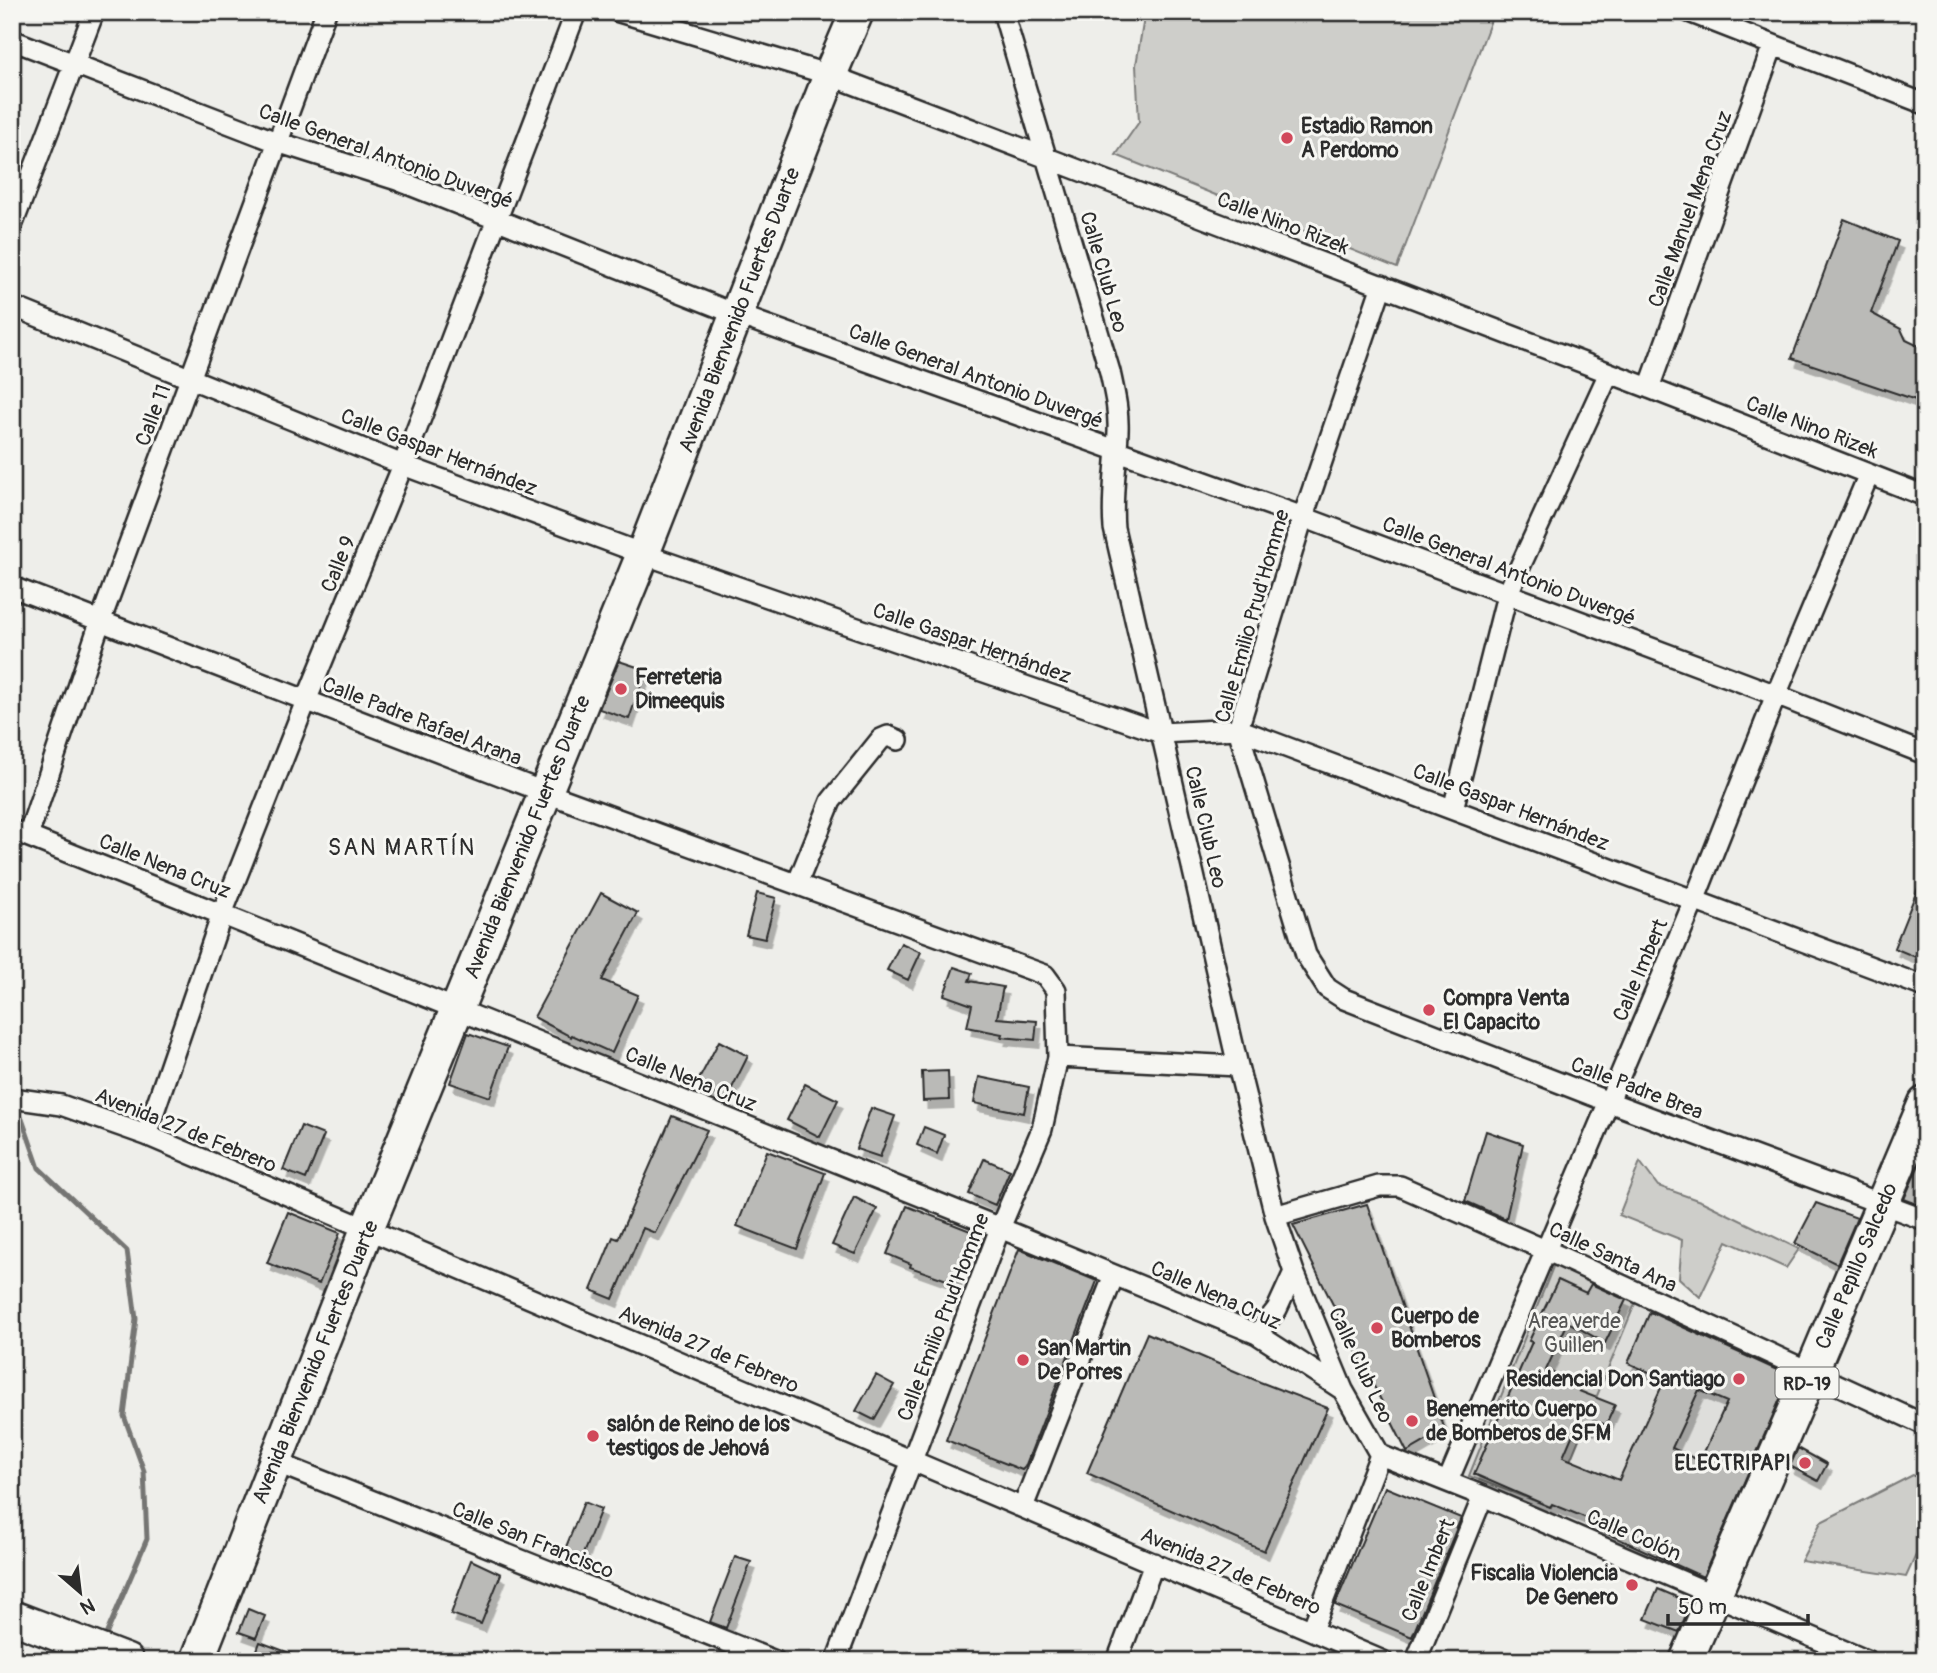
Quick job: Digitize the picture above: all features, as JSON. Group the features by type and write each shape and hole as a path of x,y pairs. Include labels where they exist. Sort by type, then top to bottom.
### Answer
{"main road":[{"name":"Avenida Bienvenido Fuertes Duarte","path":"197,1661 367,1229 643,554 857,12"},
{"name":"Calle Pepillo Salcedo","path":"1686,1661 1925,1103"},
{"path":"12,1617 122,1659"}],"street":[{"path":"12,226 94,12"},
{"name":"Calle 11","path":"20,833 326,12"},
{"name":"Calle 9","path":"146,1135 222,914 306,701 404,465 576,12"},
{"name":"Calle Nino Rizek","path":"619,12 830,75 1047,156 1925,496"},
{"name":"Calle Club Leo","path":"1003,12 1110,372 1117,405 1111,500 1114,528 1275,1216 1294,1272 1343,1390 1380,1455 1312,1630"},
{"path":"1689,12 1925,104"},
{"name":"Calle General Antonio Duvergé","path":"12,40 277,142 397,180 738,315 1303,517 1925,754"},
{"name":"Calle Manuel Mena Cruz","path":"1650,388 1773,45"},
{"name":"Calle Emilio Prud'Homme","path":"1335,994 1316,974 1306,955 1238,729 1303,517 1382,285"},
{"name":"Calle Gaspar Hernández","path":"12,306 404,465 643,554 1161,733 1238,729 1925,987"},
{"path":"1453,809 1507,595 1609,373"},
{"name":"Calle Imbert","path":"1448,1481 1694,901 1776,695 1869,474"},
{"name":"Calle Padre Rafael Arana","path":"12,587 544,792 1045,975 1052,983"},
{"path":"797,884 831,801 881,739 888,736 898,740"},
{"name":"Calle Nena Cruz","path":"20,833 1257,1334 1343,1390"},
{"name":"Calle Emilio Prud'Homme","path":"836,1661 1000,1228 1042,1129 1058,1057 1056,990 1052,983"},
{"name":"Calle Padre Brea","path":"1335,994 1609,1102 1925,1220"},
{"path":"1058,1057 1238,1066"},
{"name":"Avenida 27 de Febrero","path":"12,1098 61,1105 146,1135 1383,1661"},
{"name":"Calle Santa Ana","path":"1275,1216 1369,1188 1400,1186 1925,1425"},
{"path":"1257,1334 1277,1309 1294,1272"},
{"path":"1023,1507 1114,1275"},
{"name":"Calle Colón","path":"1380,1455 1448,1481 1868,1661"},
{"name":"Calle San Francisco","path":"275,1462 775,1661"},
{"name":"Calle Imbert","path":"1416,1661 1483,1496"},
{"path":"1117,1661 1154,1563"}],"shaded area":[{"path":"1550,1259 1801,1378 1712,1585 1461,1476"}],"green space":[{"name":"Estadio Ramon A Perdomo","path":"1145,12 1494,12 1397,268 1116,155 1139,122 1136,65"},
{"path":"1640,1162 1658,1186 1703,1202 1799,1249 1786,1268 1727,1241 1700,1297 1679,1278 1682,1240 1619,1215"},
{"name":"Area verde Guillen","path":"1557,1257 1637,1299 1551,1507 1469,1476"},
{"path":"1913,1475 1925,1483 1925,1535 1906,1577 1801,1561 1821,1522"}],"building":[{"path":"1844,219 1898,241 1871,313 1901,329 1906,340 1925,349 1925,403 1792,358"},
{"name":"Ferreteria Dimeequis","path":"619,661 646,670 629,719 599,709"},
{"path":"1925,874 1925,961 1894,948"},
{"path":"601,893 638,913 602,980 638,995 612,1053 572,1035 571,1037 534,1017"},
{"path":"757,893 776,898 765,939 746,935"},
{"path":"901,943 921,952 908,980 887,970"},
{"path":"954,967 972,973 969,981 1003,987 997,1018 1037,1021 1035,1040 1001,1037 1002,1034 967,1027 972,1005 944,995"},
{"path":"468,1033 508,1047 490,1097 450,1083"},
{"path":"719,1041 748,1056 726,1100 696,1085"},
{"path":"948,1071 949,1100 923,1101 922,1072"},
{"path":"979,1077 1029,1087 1024,1113 974,1103"},
{"path":"805,1084 838,1100 820,1137 787,1120"},
{"path":"871,1108 895,1116 880,1157 856,1149"},
{"path":"672,1116 707,1130 655,1233 643,1228 613,1299 591,1290 613,1237 618,1239"},
{"path":"301,1126 324,1135 306,1179 283,1170"},
{"path":"924,1127 944,1135 937,1154 917,1145"},
{"path":"1486,1131 1523,1144 1506,1219 1465,1201"},
{"path":"767,1151 825,1173 797,1249 737,1226"},
{"path":"1925,1151 1925,1207 1904,1199"},
{"path":"984,1159 1010,1170 995,1205 969,1194"},
{"path":"854,1197 877,1209 855,1254 832,1245"},
{"path":"1816,1203 1857,1218 1837,1264 1795,1243"},
{"name":"Cuerpo de Bomberos","path":"1367,1204 1445,1430 1407,1452 1293,1225"},
{"path":"907,1206 978,1234 968,1257 965,1255 955,1283 910,1267 911,1264 887,1254"},
{"path":"288,1212 340,1233 319,1284 267,1263"},
{"name":"San Martin De Porres","path":"1019,1249 1097,1281 1022,1470 946,1440"},
{"path":"1558,1280 1586,1293 1591,1284 1626,1300 1605,1343 1568,1322 1546,1370 1582,1386 1579,1391 1615,1405 1606,1425 1593,1420 1590,1427 1578,1422 1563,1457 1619,1480 1665,1379 1628,1363 1650,1312 1790,1376 1703,1577 1597,1529 1599,1523 1552,1504 1550,1507 1474,1474 1532,1342 1529,1341","holes":["1699,1390 1727,1402 1700,1461 1672,1448"]},
{"path":"1147,1333 1328,1408 1264,1551 1087,1473"},
{"path":"876,1375 894,1385 874,1420 856,1411"},
{"name":"ELECTRIPAPI","path":"1798,1448 1827,1464 1818,1481 1790,1466"},
{"path":"1385,1487 1461,1518 1412,1637 1335,1605"},
{"path":"584,1502 601,1509 577,1569 560,1562"},
{"path":"735,1557 751,1562 726,1628 710,1622"},
{"path":"471,1560 501,1574 481,1624 451,1614"},
{"path":"1658,1589 1691,1603 1679,1632 1645,1619"},
{"path":"248,1609 265,1616 256,1638 239,1632"},
{"path":"260,1642 306,1659 253,1661"}],"waterway":[{"path":"12,1075 15,1085"},
{"path":"22,1119 39,1168 127,1251 136,1319 124,1416 144,1471 147,1539 103,1642"}],"place":[{"name":"Estadio Ramon A Perdomo","path":"1287,138"},
{"name":"Ferreteria Dimeequis","path":"621,689"},
{"name":"Compra Venta El Capacito","path":"1429,1010"},
{"name":"Cuerpo de Bomberos","path":"1377,1328"},
{"name":"San Martin De Porres","path":"1023,1360"},
{"name":"Residencial Don Santiago","path":"1739,1379"},
{"name":"Benemerito Cuerpo de Bomberos de SFM","path":"1412,1421"},
{"name":"salón de Reino de los testigos de Jehová","path":"593,1436"},
{"name":"ELECTRIPAPI","path":"1805,1463"},
{"name":"Fiscalia Violencia De Genero","path":"1632,1585"}],"district":[{"name":"SAN MARTÍN","path":"402,847"}]}
